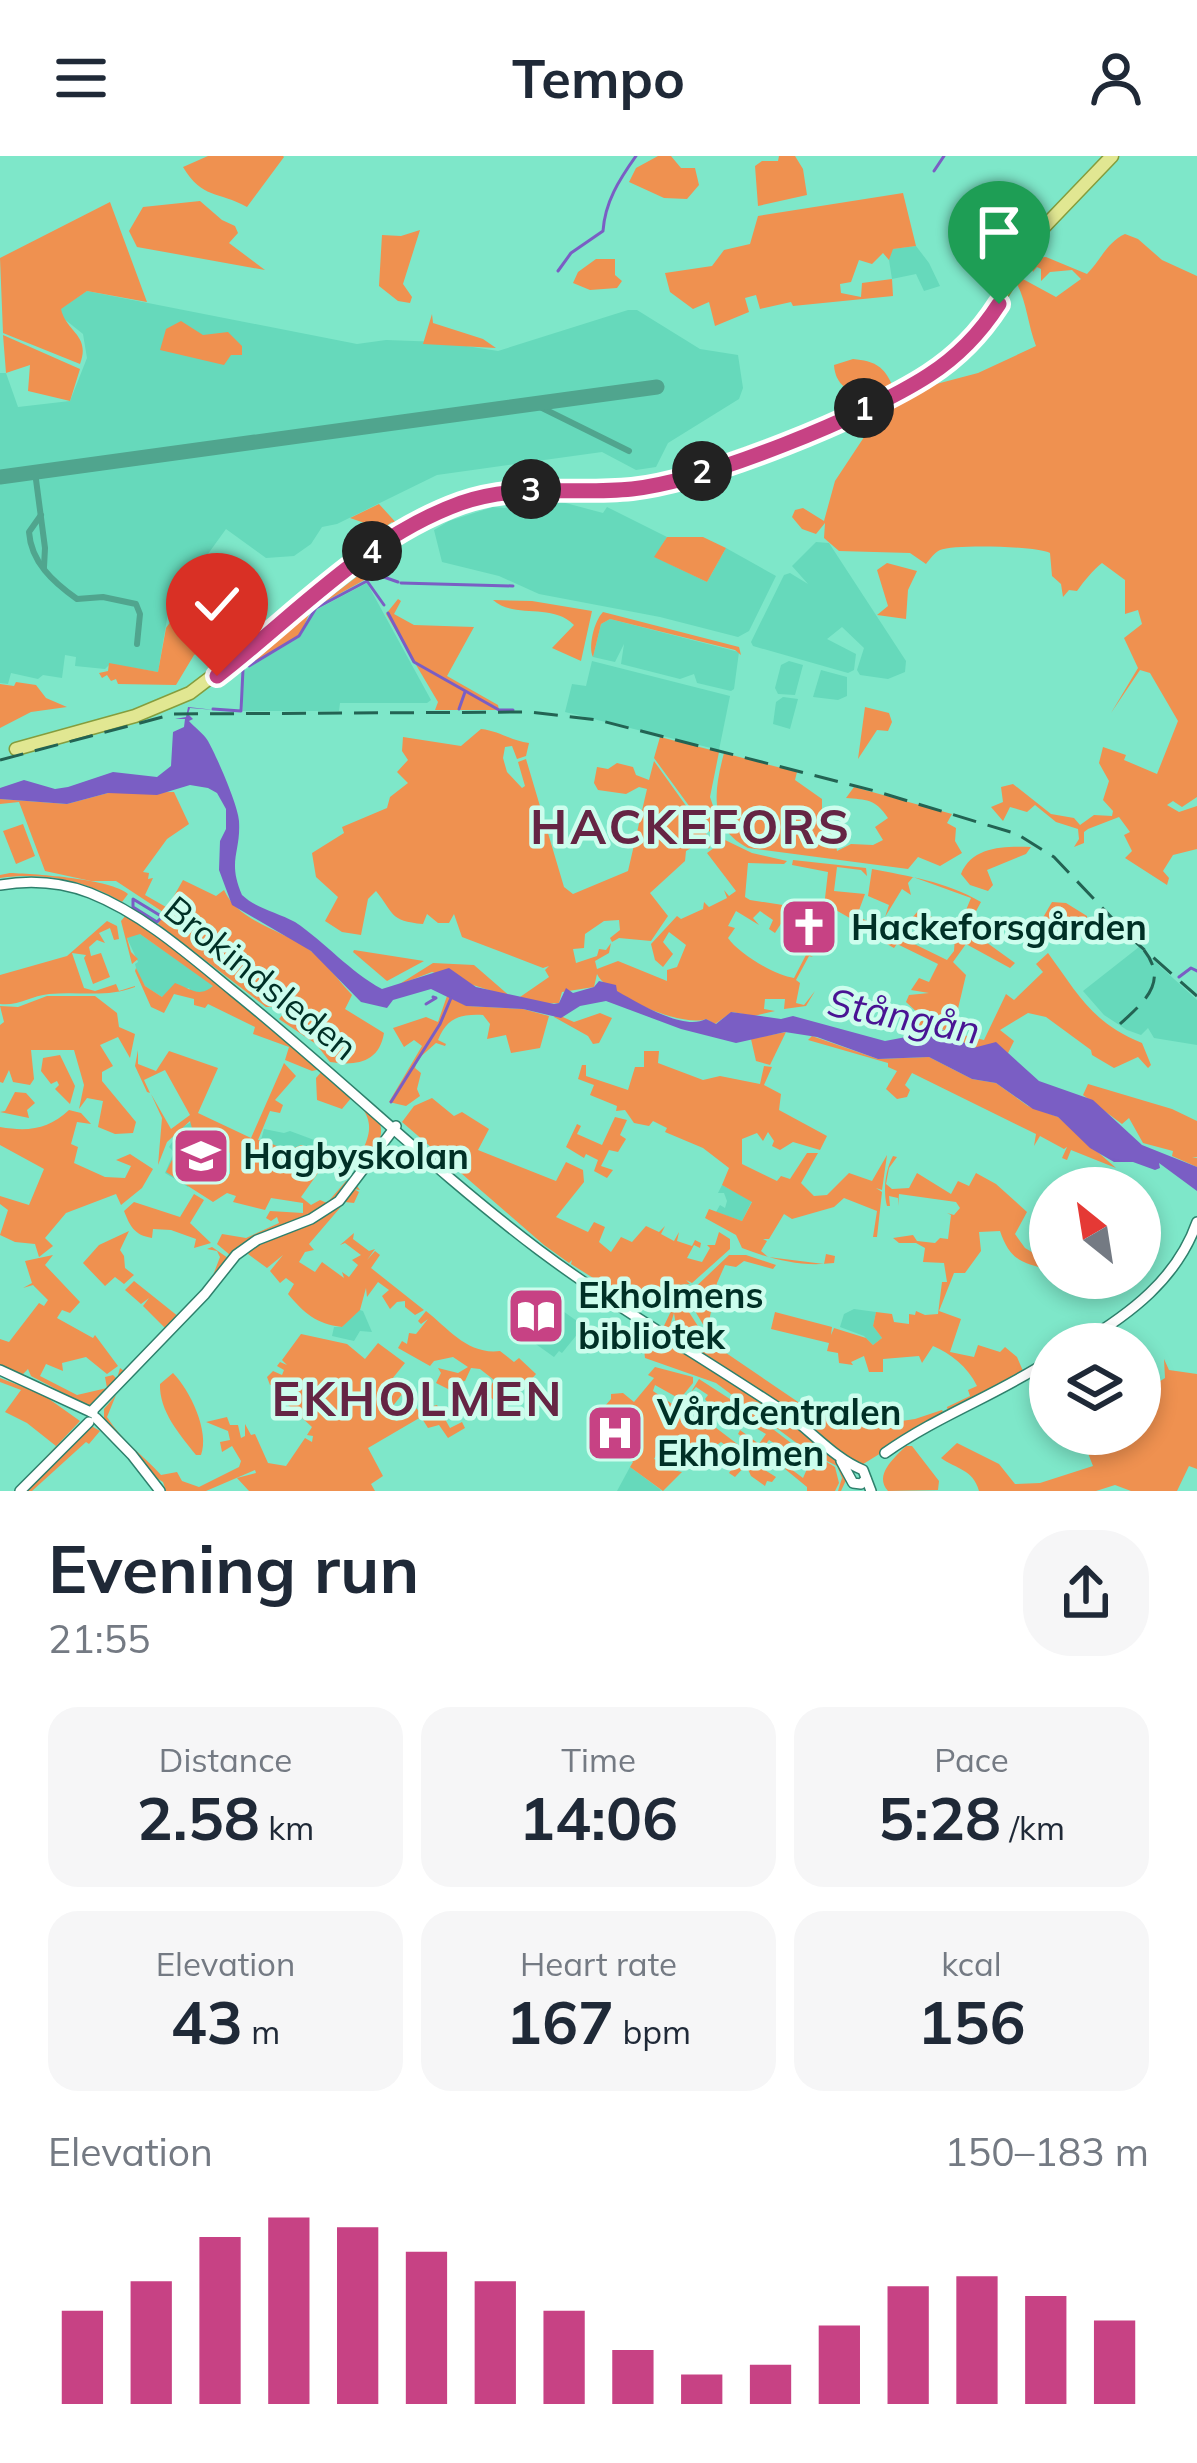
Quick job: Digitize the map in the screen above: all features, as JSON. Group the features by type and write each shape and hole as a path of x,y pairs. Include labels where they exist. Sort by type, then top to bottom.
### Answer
{"main road":[{"path":"0,754 159,708 200,688 359,557 445,510 499,493 536,488 625,490 666,483 798,436 907,388 949,361 977,333 1045,227 1114,156"},
{"path":"304,606 428,520 465,504 525,491 615,492 667,485 778,446 908,390 979,335 1047,229 1114,156"},
{"path":"341,575 386,544"},
{"name":"Brokindsleden","path":"0,883 32,878 64,881 124,904 233,985 392,1130 634,1318 651,1339 725,1374"},
{"name":"Brokindsleden","path":"0,883 64,886 124,910 214,976 392,1130"},
{"path":"20,1491 240,1251 331,1206 352,1187 392,1130"},
{"path":"1110,1323 1167,1275 1197,1220"},
{"name":"Brokindsleden","path":"582,1281 790,1416 859,1480"},
{"path":"648,1323 662,1318"},
{"path":"0,1370 90,1417 132,1455 160,1491"},
{"path":"859,1480 910,1436 1029,1373"}],"shaded area":[{"path":"208,156 284,157 247,207 204,190 183,167"},
{"path":"658,156 671,156 681,168 695,168 699,185 687,199 664,198 629,182 636,168"},
{"path":"779,156 795,156 803,169 807,195 758,206 755,166 778,161"},
{"path":"903,193 916,246 893,249 889,260 883,253 872,264 859,260 851,282 840,284 841,293 861,297 862,283 892,279 893,296 793,306 791,302 760,309 756,295 745,298 749,312 715,326 709,302 693,309 670,292 665,273 712,266 724,250 750,244 758,216"},
{"path":"200,201 235,226 238,233 229,243 265,270 137,247 129,231 143,207"},
{"path":"110,202 147,302 87,291 61,309 80,340 80,364 3,333 0,258"},
{"path":"420,230 403,284 412,297 410,303 398,301 379,286 382,235"},
{"path":"1125,234 1162,260 1197,276 1197,797 1182,807 1173,801 1167,805 1179,812 1197,806 1197,849 1173,855 1163,871 1169,878 1167,885 1125,858 1132,851 1124,835 1130,832 1119,817 1088,829 1084,843 1074,847 1078,829 1056,822 1035,805 1027,812 1010,807 1003,821 991,807 1003,802 1001,787 1013,784 1051,814 1074,818 1080,825 1094,815 1112,816 1103,800 1109,781 1099,763 1103,747 1157,774 1178,721 1150,673 1140,670 1111,713 1138,668 1124,638 1142,624 1138,610 1125,614 1125,580 1102,563 1077,591 1069,590 1063,597 1061,584 1052,576 1050,553 948,548 926,564 910,553 839,551 824,538 825,523 816,534 802,529 792,517 803,508 824,521 835,481 874,422 891,410 896,399 906,392 978,373 1036,346 1017,284 1021,278 1056,297 1081,279 1072,270 1050,272 1041,281 1041,269 1033,272 1026,265 1031,258 1046,257 1087,274"},
{"path":"916,246 940,286 924,291 916,274 892,279 892,249"},
{"path":"596,259 615,259 615,275 622,281 617,288 590,290 573,283 578,272"},
{"path":"87,291 357,344 441,342 498,351 637,310 700,349 738,355 743,388 739,399 668,443 656,467 636,470 602,452 437,475 322,527 311,544 294,556 266,558 226,529 200,565 211,588 199,607 168,613 158,672 110,664 105,669 75,666 76,657 65,655 62,678 11,673 8,684 0,683 0,373 6,373 18,407 70,401 87,358 83,334 63,318 60,309"},
{"path":"432,314 433,323 496,348 423,344"},
{"path":"181,321 203,335 228,332 242,346 242,355 231,355 224,365 160,350 166,329"},
{"path":"3,335 80,369 70,401 28,391 30,365 6,373"},
{"path":"853,359 878,366 893,387 874,393 847,389 834,365"},
{"path":"543,497 603,513 607,507 667,537 655,557 707,582 726,548 776,576 749,631 738,637 539,594 499,576 442,562 434,530 493,507"},
{"path":"379,504 399,529 392,522 382,529 350,518"},
{"path":"667,537 703,537 726,548 707,582 654,557"},
{"path":"816,542 829,543 906,661 905,672 888,679 860,675 857,670 864,648 842,627 827,639 856,654 854,670 848,673 753,646 784,575 790,573 808,584 792,566"},
{"path":"887,563 917,571 908,590 906,619 877,615 888,606 877,570"},
{"path":"363,572 368,578 322,604"},
{"path":"367,583 431,700 340,703 339,711 243,711 243,671 300,637 316,610"},
{"path":"398,599 394,614 414,625 474,627 447,676 498,705 499,710 435,710 438,702 386,614"},
{"path":"493,600 592,611 581,661 552,648 574,625 565,618 512,609"},
{"path":"199,607 230,607 243,619 222,634 220,641 194,655 176,685 118,684 107,675 102,678 99,673 108,671 109,663 158,672 166,628 177,613 186,618"},
{"path":"603,612 739,647 741,655 610,619 601,624 593,657 593,634"},
{"path":"310,613 300,635 247,666 245,662"},
{"path":"610,619 739,652 734,689 697,683 694,674 680,679 621,664 624,644 615,662 593,657 601,624"},
{"path":"592,661 730,696 719,750 565,712 572,684 586,686"},
{"path":"789,661 803,665 795,695 778,694 775,688 781,665"},
{"path":"821,670 847,677 847,696 838,700 813,697"},
{"path":"16,682 36,685 46,698 67,707 31,712 0,728 0,684 14,686"},
{"path":"783,697 798,699 790,729 773,724 776,702"},
{"path":"188,707 215,710 190,708 193,719 189,721 208,741 235,804 239,832 235,873 242,895 295,922 382,989 449,968 476,987 554,1004 566,988 573,993 599,981 616,985 617,991 649,1009 686,1022 706,1019 716,1024 731,1012 781,1019 793,1016 885,1041 943,1030 973,1048 996,1042 1039,1081 1093,1100 1142,1145 1197,1167 1197,1191 1159,1163 1160,1167 1147,1167 1114,1162 1090,1148 1058,1117 1033,1109 996,1083 972,1079 929,1057 878,1059 817,1037 785,1032 736,1043 606,1001 580,1006 561,1018 523,1009 466,1006 431,989 393,1000 387,1008 361,1002 311,951 232,905 219,870 226,809 217,793 190,785 157,795 108,793 67,804 0,799 0,788 24,780 55,789 113,772 157,777 171,766 173,732 184,727 185,719 175,719 186,717"},
{"path":"865,707 889,713 892,722 888,731 877,730 858,759"},
{"path":"481,729 529,743 526,756 517,759 512,746 505,747 507,772 525,786 518,762 526,759 564,887 573,894 628,871 647,789 639,787 626,794 598,790 594,783 597,767 608,769 617,763 633,767 636,775 649,780 654,761 712,842 709,849 703,841 686,851 685,861 650,893 668,916 651,941 619,938 612,942 610,938 620,930 619,920 604,921 585,934 584,948 573,949 576,963 597,956 599,949 606,950 611,943 609,953 595,961 597,969 618,961 667,981 667,970 677,967 686,945 669,932 663,942 673,954 663,967 655,960 651,944 677,916 681,919 703,909 704,902 709,907 727,898 724,890 729,896 736,891 707,853 725,840 752,853 787,861 748,863 745,897 750,900 815,910 824,907 828,872 792,865 793,860 866,868 867,876 861,870 837,867 834,891 865,894 855,921 834,909 825,920 800,912 784,919 775,933 769,929 773,920 760,911 753,918 759,925 736,911 728,926 735,928 728,938 733,944 778,973 794,978 807,953 813,957 809,956 796,980 800,983 796,1003 804,1005 815,991 806,1006 784,1009 785,999 765,999 764,1009 775,1011 754,1016 732,1012 715,1024 706,1019 681,1019 615,992 597,974 594,987 562,992 559,1003 540,1004 520,997 549,977 545,970 549,966 543,968 462,937 454,914 449,923 438,923 427,914 423,924 404,921 376,891 368,899 361,935 342,932 325,921 338,897 316,877 312,853 344,833 342,827 387,808 390,797 408,783 397,772 408,760 402,751 403,737 461,746"},
{"path":"660,737 719,752 710,797 720,839 706,829 654,758"},
{"path":"724,753 797,772 795,780 822,799 822,818 834,833 837,851 883,840 875,827 888,818 874,803 846,798 854,787 952,814 947,823 956,828 955,841 962,853 940,866 918,857 908,869 748,848 720,819 717,794"},
{"path":"174,792 189,824 167,839 143,872 153,878 145,895 166,907 163,912 116,881 45,871 19,802 0,804 0,799 67,804 108,793"},
{"path":"23,824 35,856 16,864 3,831"},
{"path":"1031,847 1026,854 987,870 993,885 988,891 970,885 961,874 981,853"},
{"path":"872,869 913,877 908,883 911,895 902,889 885,917 889,905 868,896"},
{"path":"10,873 91,881 128,894 122,902 63,880 0,878"},
{"path":"914,877 954,889 981,902 975,913 966,910 971,898"},
{"path":"183,880 216,896 224,890 251,918 317,956 352,995 345,1009 384,1033 377,1051 357,1062 330,1062 316,1044 279,1019 289,1007 266,1007 158,924"},
{"path":"1052,902 1066,903 1087,916 1087,922 1053,931 1041,921"},
{"path":"918,911 979,937 1015,963 1010,968 966,944 953,962 966,975 956,1017 948,1017 953,1020 950,1033 934,1025 917,1035 919,1014 906,1002 909,995 929,993 911,990 919,978 929,982 938,964 897,944 894,948 858,922 861,918 947,960 954,951 955,937 912,918"},
{"path":"126,915 167,942 321,1069 312,1071 285,1060 289,1047 253,1034 255,1027 208,1004 205,1008 194,1005 194,999 174,994 164,1013 151,1007 136,968 145,986 162,997 175,983 199,992 213,986 140,934 127,938 138,959 132,964 121,921"},
{"path":"107,921 117,926 119,939 114,940 110,928 99,933 105,943 97,940 89,947 91,956 101,953 110,977 93,984 86,955 72,953 84,988 95,991 116,984 119,991 49,994 0,1004 0,975 67,956"},
{"path":"140,934 214,986 205,993 192,993 189,988 162,997 138,975 138,962 127,938"},
{"path":"1139,947 1197,1000 1197,1045 1154,1038 1148,1028 1141,1035 1127,1030 1104,1015 1083,991"},
{"path":"354,950 424,961 387,981"},
{"path":"1048,953 1098,1017 1142,1043 1151,1065 1148,1068 1138,1057 1114,1068 1046,1017 1028,1013 1000,1030 1014,1041 1007,1055 1000,1047 973,1048 960,1040 963,1035 984,1040 1006,994 1014,1000 1043,972 1036,964"},
{"path":"433,963 474,965 511,997 432,972 398,985"},
{"path":"47,996 95,996 117,1013 119,1027 135,1034 130,1058 118,1037 100,1045 113,1066 102,1072 102,1081 136,1122 133,1133 115,1134 98,1127 103,1101 87,1098 79,1109 84,1085 74,1050 31,1050 34,1079 30,1085 13,1082 9,1070 0,1082 0,1025 4,1022 0,1006 18,1007"},
{"path":"447,996 467,1006 523,1009 549,1016 540,1048 511,1053 506,1035 487,1039 490,1024 483,1015 461,1017 450,1022 438,1040 445,1046 436,1043 417,1060 420,1096 406,1106 389,1102 422,1046 414,1040 404,1047 393,1028 426,1017 438,1022"},
{"path":"600,1013 612,1018 599,1043 593,1044 588,1036 554,1017 574,1022"},
{"path":"786,1032 770,1065 756,1061 751,1039"},
{"path":"812,1036 878,1059 929,1057 972,1079 996,1083 1028,1106 1058,1117 1115,1167 1071,1150 1067,1160 1062,1158 1067,1147 1040,1136 1034,1146 1036,1134 912,1073 905,1085 910,1090 907,1097 897,1099 886,1089 897,1071 888,1063 808,1040"},
{"path":"138,1050 138,1064 156,1071 169,1051 218,1068 198,1113 251,1138 284,1063 296,1076 275,1100 283,1105 280,1113 270,1111 258,1140 283,1149 301,1145 327,1154 333,1147 344,1155 339,1161 330,1156 301,1197 311,1205 320,1200 327,1203 350,1182 320,1212 230,1255 217,1244 222,1234 246,1238 279,1223 277,1217 266,1218 270,1211 303,1213 303,1203 271,1198 265,1210 233,1202 236,1196 227,1193 213,1202 166,1172 172,1160 195,1167 191,1179 206,1173 230,1174 230,1153 193,1132 190,1121 167,1142 158,1165 162,1118 151,1094 171,1129 190,1115 165,1070 144,1080 147,1092 135,1066"},
{"path":"644,1051 659,1051 658,1063 703,1080 720,1076 760,1084 764,1066 772,1067 764,1085 781,1094 779,1110 827,1136 820,1150 793,1142 780,1150 772,1146 768,1132 763,1141 757,1133 742,1139 742,1164 777,1181 781,1176 790,1179 807,1153 818,1153 801,1183 814,1196 827,1195 849,1173 872,1181 887,1155 882,1190 876,1188 882,1192 877,1237 873,1237 877,1211 844,1198 834,1207 792,1219 784,1214 769,1239 763,1239 767,1241 761,1251 768,1257 742,1248 736,1235 705,1218 709,1209 742,1221 752,1202 722,1185 729,1168 653,1121 649,1126 634,1123 625,1110 616,1111 617,1106 590,1095 594,1085 578,1079 586,1065 586,1076 628,1090 635,1067 644,1067"},
{"path":"60,1055 75,1086 70,1104 55,1089 57,1081 51,1084 41,1071 43,1058"},
{"path":"323,1070 379,1121 378,1143 354,1177 368,1136 368,1118 352,1097 342,1109 317,1100 316,1078"},
{"path":"1088,1084 1197,1121 1197,1157 1192,1157 1197,1158 1197,1167 1172,1156 1173,1151 1143,1143 1129,1118 1122,1124 1083,1095"},
{"path":"15,1092 26,1093 35,1103 27,1110 29,1118 0,1112"},
{"path":"432,1098 454,1116 462,1112 489,1129 478,1150 556,1181 566,1162 583,1170 584,1182 556,1217 588,1232 594,1222 605,1227 599,1242 611,1252 621,1237 632,1242 646,1226 659,1232 665,1226 661,1234 674,1241 679,1232 677,1241 692,1246 695,1240 701,1243 700,1248 694,1245 687,1258 702,1262 710,1248 707,1245 715,1245 719,1232 730,1239 730,1249 692,1283 686,1280 690,1284 663,1286 660,1291 671,1297 669,1302 680,1289 685,1290 671,1306 636,1305 544,1245 402,1122 414,1106"},
{"path":"69,1110 81,1113 91,1124 77,1122 71,1144 78,1147 74,1163 105,1177 125,1178 131,1166 116,1160 130,1154 153,1169 142,1188 121,1205 116,1194 66,1213 45,1238 53,1246 39,1257 35,1244 0,1235 8,1210 0,1204 0,1196 29,1205 44,1169 0,1145 0,1127 38,1128"},
{"path":"615,1117 627,1120 620,1135 626,1139 618,1152 609,1150 601,1166 613,1170 607,1178 594,1171 598,1160 566,1147 577,1124 581,1126 577,1134 602,1145"},
{"name":"Hagbyskolan","path":"191,1122 194,1132 230,1153 231,1174 200,1174 188,1187 165,1173 174,1152 169,1147"},
{"path":"264,1129 290,1131 333,1147 328,1154 301,1145 275,1149 261,1140"},
{"path":"893,1156 897,1157 886,1184 892,1189 909,1188 917,1173 951,1194 958,1181 969,1186 976,1173 1027,1212 1015,1234 1029,1250 1029,1264 1008,1248 1000,1231 979,1232 981,1251 965,1273 954,1273 939,1311 961,1319 950,1352 974,1357 978,1345 1000,1352 1005,1347 1023,1371 1029,1368 948,1412 947,1407 970,1396 968,1390 977,1386 964,1367 933,1346 922,1363 919,1356 883,1359 883,1372 869,1372 864,1356 853,1365 839,1363 838,1353 827,1351 829,1343 771,1329 775,1312 832,1327 831,1335 834,1328 866,1338 873,1345 882,1338 873,1326 876,1312 909,1324 909,1314 916,1311 938,1314 942,1282 947,1282 944,1263 923,1262 925,1248 893,1238 913,1235 917,1241 935,1243 948,1239 951,1215 947,1213 954,1215 960,1208 956,1202 899,1194 898,1206 898,1198 889,1196 887,1206 885,1194 886,1181"},
{"path":"722,1185 752,1201 742,1221 716,1212 727,1201 724,1193 718,1193"},
{"path":"357,1186 360,1190 354,1189 359,1192 354,1203 345,1202 309,1244 314,1250 305,1252 299,1262 315,1272 322,1262 349,1277 358,1265 352,1260 361,1255 345,1243 340,1245 354,1233 353,1239 369,1251 375,1249 367,1260 375,1251 380,1255 371,1268 424,1310 415,1315 405,1301 390,1309 382,1296 389,1290 378,1282 367,1297 366,1288 360,1310 342,1327 311,1316 288,1294 294,1284 286,1278 280,1283 270,1271 283,1255 267,1268 248,1254 255,1243 292,1231"},
{"path":"194,1194 204,1200 190,1223 211,1243 194,1248 196,1239 171,1230 153,1229 152,1238 141,1235 124,1211 134,1202 180,1217"},
{"path":"129,1231 120,1250 125,1268 134,1275 124,1284 115,1277 105,1286 83,1263 99,1245"},
{"path":"212,1247 228,1258 191,1305 124,1379 118,1375 120,1368 127,1373 167,1330 143,1306 149,1298 141,1304 125,1290 134,1281 179,1317 212,1278 220,1257 207,1249"},
{"path":"53,1255 45,1265 80,1302 70,1313 62,1310 57,1318 95,1335 118,1366 107,1374 86,1357 62,1363 63,1371 46,1364 40,1376 77,1395 107,1388 105,1377 113,1375 119,1381 96,1410 31,1376 28,1369 22,1375 0,1368 0,1339 9,1342 39,1303 44,1306 48,1300 33,1285 23,1288 32,1283 25,1261"},
{"path":"729,1255 776,1265 773,1269 744,1261 736,1267 725,1265 707,1331 686,1296"},
{"path":"543,1297 584,1326 554,1357 516,1330"},
{"path":"683,1303 707,1340 804,1406 808,1403 803,1398 824,1410 816,1408 815,1413 881,1424 942,1410 944,1414 860,1466 682,1343 688,1342 677,1332 674,1313 670,1326 676,1339 662,1330 672,1309 675,1313 676,1304"},
{"path":"357,1309 363,1311 372,1332 360,1331 354,1341 332,1336 334,1327 342,1327"},
{"path":"854,1309 876,1312 873,1326 882,1338 873,1345 840,1327 844,1314"},
{"path":"426,1311 469,1345 500,1351 514,1362 519,1358 536,1374 530,1381 521,1380 525,1387 507,1405 505,1398 503,1411 487,1393 494,1380 480,1369 471,1368 465,1381 450,1390 436,1383 441,1373 438,1368 458,1373 468,1367 453,1357 430,1366 398,1348 428,1319 418,1321"},
{"path":"301,1334 347,1344 365,1359 378,1343 405,1363 392,1379 403,1393 389,1411 396,1421 412,1414 398,1418 395,1407 401,1412 411,1403 424,1416 431,1413 429,1407 437,1405 450,1428 462,1422 465,1428 448,1438 439,1425 428,1428 421,1417 368,1448 383,1476 371,1484 375,1491 249,1491 237,1478 255,1470 206,1491 166,1491 163,1482 104,1421 104,1409 116,1395 107,1417 119,1433 161,1475 177,1472 182,1481 199,1487 239,1467 241,1461 232,1446 222,1452 220,1442 230,1440 228,1431 206,1422 227,1417 230,1425 238,1425 241,1438 245,1424 268,1463 286,1466 305,1438 312,1442 313,1436 307,1435 312,1427 288,1405 279,1383 270,1385 267,1377 273,1371 282,1375 284,1370 277,1366 280,1362 287,1365 282,1360"},
{"path":"660,1337 785,1415 845,1467 847,1478 841,1491 837,1466 817,1456 835,1467 839,1483 835,1491 807,1491 785,1469 803,1478 807,1469 792,1459 798,1450 804,1456 810,1453 716,1383 645,1358 644,1349"},
{"path":"1164,1359 1169,1370 1197,1374 1197,1469 1189,1466 1177,1491 1131,1491 1115,1485 1096,1491 979,1491 968,1474 941,1458 957,1443 999,1464 1015,1484 1040,1483 1093,1466 1089,1455 1161,1455 1161,1381 1165,1378"},
{"path":"655,1367 693,1377 680,1399 655,1385 653,1391 702,1424 707,1421 753,1456 752,1462 776,1477 772,1482 765,1486 751,1476 746,1465 735,1477 729,1473 747,1461 721,1442 697,1460 655,1440 662,1445 654,1459 659,1461 665,1447 672,1452 664,1465 672,1470 667,1464 674,1454 681,1459 673,1470 682,1472 663,1491 630,1467 633,1462 619,1448 603,1451 626,1423 611,1414 599,1423 598,1414 611,1394 623,1393 634,1402 654,1378 648,1375"},
{"path":"173,1373 197,1412 203,1435 201,1455 183,1439 163,1404 160,1384"},
{"path":"0,1378 42,1394 80,1421 14,1491 56,1446 5,1412 21,1390"},
{"path":"699,1379 747,1410 731,1429 686,1400","holes":["696,1387 708,1395 705,1399 710,1406 691,1392"]},
{"path":"752,1413 795,1446 792,1454 769,1440 762,1449 785,1466 738,1434 740,1430 759,1444 766,1434 745,1422"},
{"path":"88,1424 100,1431 89,1444 32,1491 22,1491"},
{"path":"906,1446 912,1446 939,1481 938,1490 888,1491 884,1473"},
{"path":"630,1467 661,1490 617,1491"}],"waterway":[{"path":"558,271 571,253 603,231 614,192 636,156"},
{"path":"934,171 944,156"},
{"path":"378,575 398,582"},
{"path":"249,666 299,636 316,608 367,581 384,605"},
{"path":"401,583 513,586"},
{"path":"388,613 414,662 499,710 513,710"},
{"path":"213,709 241,711 243,669"},
{"path":"459,709 465,692"},
{"path":"161,916 133,899 133,907 157,922 161,918"},
{"path":"1179,977 1191,968 1197,971"},
{"path":"426,1004 433,997"},
{"path":"391,1102 451,998"}],"taxiway":[{"path":"534,404 629,451"},
{"path":"35,472 44,567"},
{"path":"41,515 29,532 45,570 77,599 103,597 136,604 140,614 137,644"}],"runway":[{"path":"0,477 657,387"}],"railway":[{"path":"0,760 174,714 530,712 598,720 875,791 1017,834 1054,857 1131,938 1197,996"},
{"path":"1120,1024 1145,999 1154,982 1144,950"}],"place":[{"name":"Hackeforsgården","path":"809,927"},
{"name":"Hagbyskolan","path":"201,1156"},
{"name":"Ekholmens bibliotek","path":"536,1316"},
{"name":"Vårdcentralen Ekholmen","path":"615,1433"}],"district":[{"name":"HACKEFORS","path":"691,827"},
{"name":"EKHOLMEN","path":"418,1399"}],"route":[{"path":"217,676 359,557 437,513 512,490 645,487 744,457 914,384 962,349 999,304"}],"water label":[{"name":"Stångån","path":"904,1016"}]}
